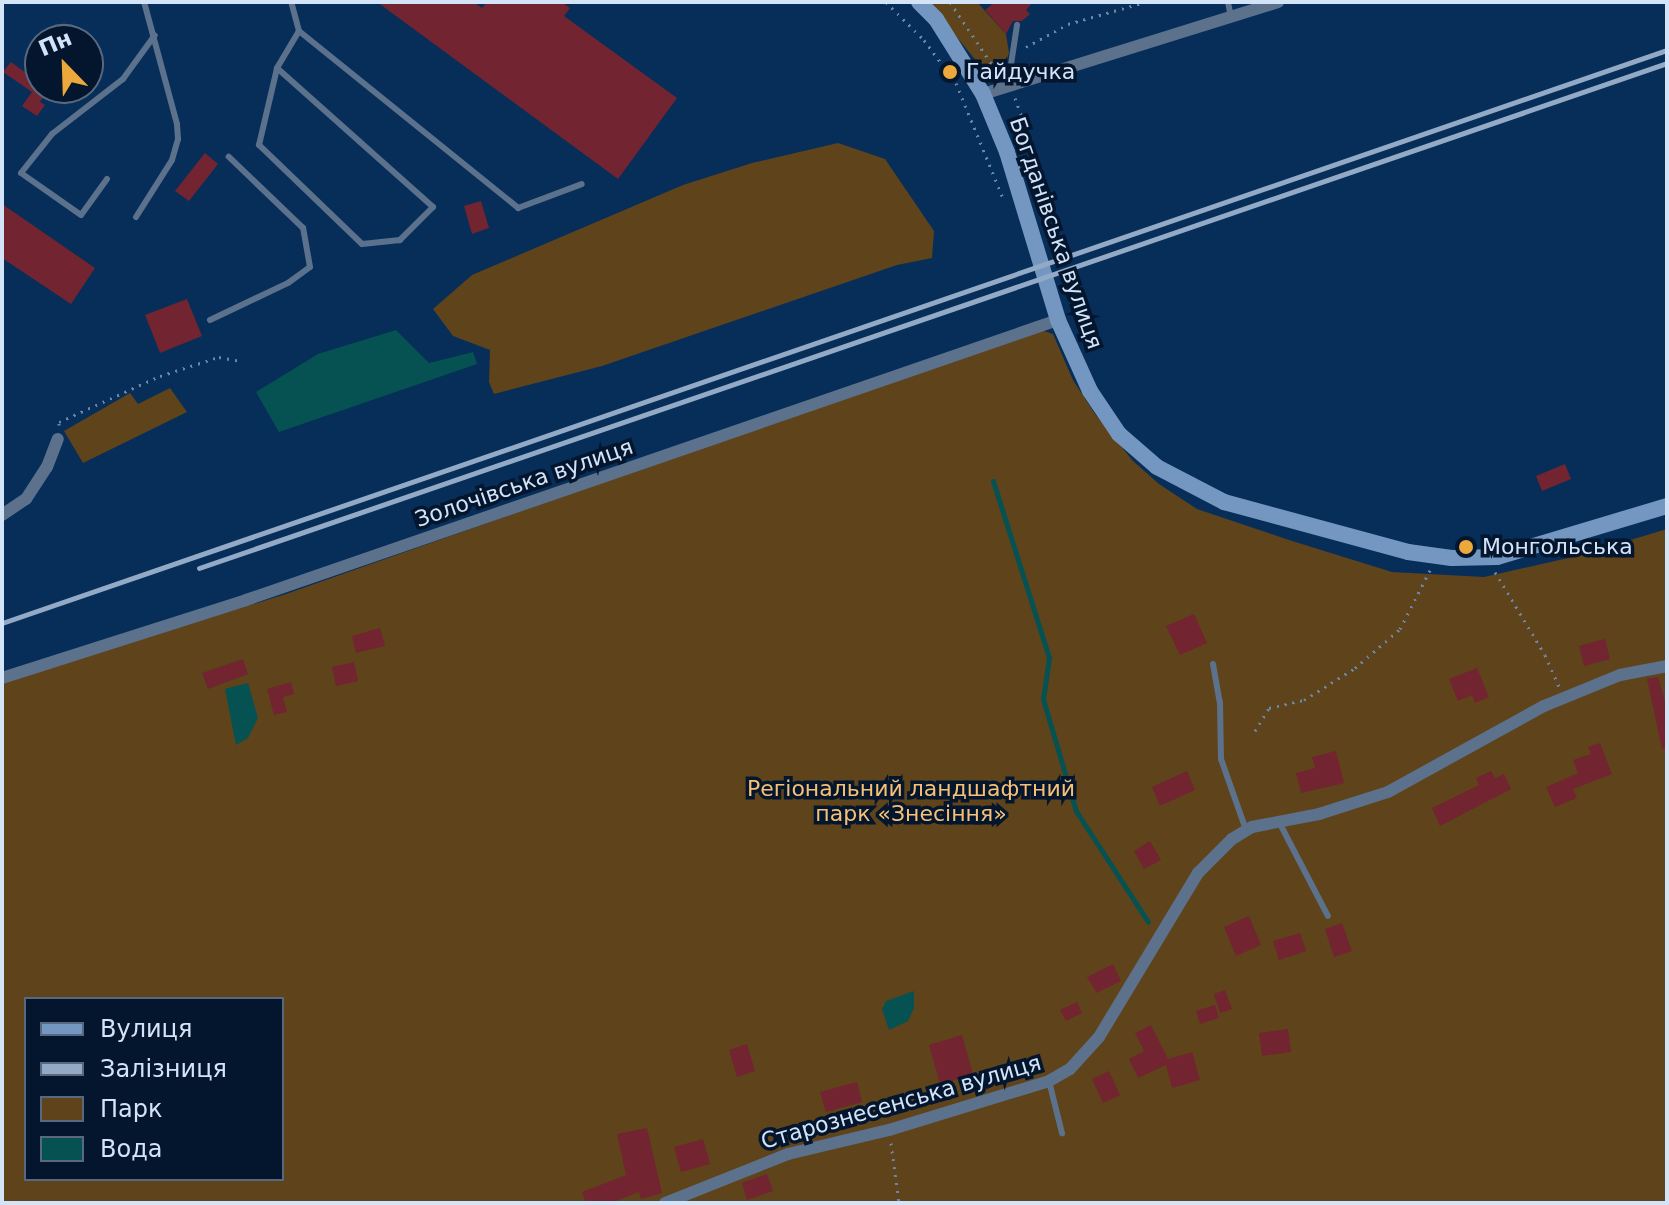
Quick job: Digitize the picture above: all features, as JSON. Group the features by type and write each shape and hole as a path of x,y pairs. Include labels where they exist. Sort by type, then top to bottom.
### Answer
{"main road":[{"name":"Богданівська вулиця","path":"919,2 936,19 983,94 1007,152 1058,320 1097,402 1119,434 1157,467 1224,502 1408,552 1433,555 1487,557 1548,544 1667,506"}],"street":[{"path":"983,94 1278,2"},
{"name":"Золочівська вулиця","path":"2,678 246,600 1058,320"},
{"path":"2,515 26,499 47,467 58,439"},
{"name":"Старознесенська вулиця","path":"665,1203 788,1154 889,1130 1049,1081 1070,1069 1099,1037 1198,873 1214,854 1246,830 1278,820 1319,814 1388,792 1421,777 1506,726 1564,698 1620,675 1667,666"}],"lane":[{"path":"136,217 172,160 178,139 155,35 144,2"},
{"path":"291,2 299,31 518,208 582,184"},
{"path":"1228,2 1231,17"},
{"path":"1007,86 1017,25"},
{"path":"277,68 433,207 400,240 362,244 259,145 277,68 299,31"},
{"path":"107,179 81,215 21,173 52,134 123,79 155,35"},
{"path":"210,320 288,283 310,267 303,228 229,157"},
{"path":"1213,664 1220,702 1221,759 1246,830"},
{"path":"1278,820 1328,916"},
{"path":"1049,1081 1062,1133"}],"path":[{"path":"886,2 924,40 956,83 1009,210"},
{"path":"950,2 995,70"},
{"path":"1015,52 1068,24 1145,2"},
{"path":"1020,104 1040,166 1045,227"},
{"path":"58,439 59,422 160,376 219,357 239,361"},
{"path":"1255,731 1269,708 1304,700 1355,668 1400,629 1430,569 1433,555"},
{"path":"1487,557 1545,655 1564,698"},
{"path":"889,1130 899,1203"}],"green space":[{"path":"928,2 977,2 1006,34 1009,53 1004,67 991,73 982,68"},
{"path":"838,143 885,159 934,231 932,258 897,265 602,366 494,394 489,382 490,350 453,336 433,309 472,275 683,185 752,163"},
{"name":"Регіональний ландшафтний парк «Знесіння»","path":"1038,329 1053,334 1073,380 1095,414 1133,461 1159,484 1197,509 1289,540 1392,572 1484,577 1577,556 1667,529 1667,1203 2,1203 2,682 286,594"},
{"path":"170,388 187,412 83,463 64,431 130,393 138,404"}],"water":[{"path":"396,330 429,363 473,352 477,364 279,432 256,392 318,354"},
{"path":"248,683 258,718 248,738 236,745 225,689"},
{"path":"914,991 914,1008 908,1021 889,1030 882,1009 886,1001"}],"building":[{"path":"377,2 473,2 482,8 487,2 562,2 570,8 564,16 677,98 618,179"},
{"path":"995,2 1033,2 1026,10 1030,14 1022,21 1013,21 1006,34 985,10"},
{"path":"11,62 24,71 24,86 3,72"},
{"path":"24,103 45,105 37,116 22,106"},
{"path":"205,153 218,164 189,201 175,191"},
{"path":"481,201 489,228 472,234 464,206"},
{"path":"2,204 95,268 71,304 2,258"},
{"path":"187,299 202,336 160,353 145,315"},
{"path":"1565,464 1571,479 1542,491 1536,476"},
{"path":"1194,614 1207,643 1180,655 1166,626"},
{"path":"380,628 385,646 356,653 352,636"},
{"path":"1605,639 1610,659 1584,666 1579,646"},
{"path":"243,659 248,674 208,689 202,673"},
{"path":"354,662 358,681 336,686 332,667"},
{"path":"1477,668 1489,697 1475,703 1472,695 1458,701 1449,679"},
{"path":"1658,677 1667,708 1667,748 1662,749 1647,679"},
{"path":"291,682 294,694 283,697 287,712 274,715 267,689"},
{"path":"1600,743 1612,774 1573,789 1577,798 1555,807 1546,787 1578,773 1573,760 1591,754 1588,747"},
{"path":"1336,751 1344,783 1301,793 1296,773 1315,768 1312,757"},
{"path":"1187,771 1195,790 1160,806 1152,787"},
{"path":"1491,771 1495,778 1504,774 1511,789 1440,826 1432,808 1479,785 1476,778"},
{"path":"1150,841 1161,860 1144,869 1134,851"},
{"path":"1249,916 1261,945 1236,956 1224,927"},
{"path":"1342,923 1352,951 1334,957 1325,929"},
{"path":"1300,933 1306,951 1279,960 1273,941"},
{"path":"1113,964 1121,981 1097,993 1087,977"},
{"path":"1225,990 1232,1009 1220,1013 1214,994"},
{"path":"1077,1002 1082,1013 1066,1021 1060,1010"},
{"path":"1215,1005 1219,1018 1200,1024 1196,1011"},
{"path":"1151,1025 1168,1059 1192,1052 1200,1080 1172,1088 1166,1065 1138,1078 1129,1059 1144,1051 1135,1033"},
{"path":"1288,1029 1291,1052 1262,1056 1259,1033"},
{"path":"962,1035 973,1075 940,1084 929,1045"},
{"path":"747,1044 755,1071 737,1077 729,1050"},
{"path":"1109,1071 1120,1095 1103,1103 1092,1079"},
{"path":"857,1082 862,1102 826,1112 820,1092"},
{"path":"647,1128 662,1193 641,1199 639,1192 611,1203 586,1203 582,1192 626,1175 617,1134"},
{"path":"703,1139 710,1164 681,1172 674,1147"},
{"path":"767,1174 773,1191 747,1200 742,1183"}],"waterway":[{"path":"993,481 1049,658 1043,699 1076,811 1148,922"}],"railway":[{"path":"2,623 1667,50"},
{"path":"199,568 1667,63"}],"place":[{"name":"Гайдучка","path":"950,72"},
{"name":"Монгольська","path":"1466,547"}]}
